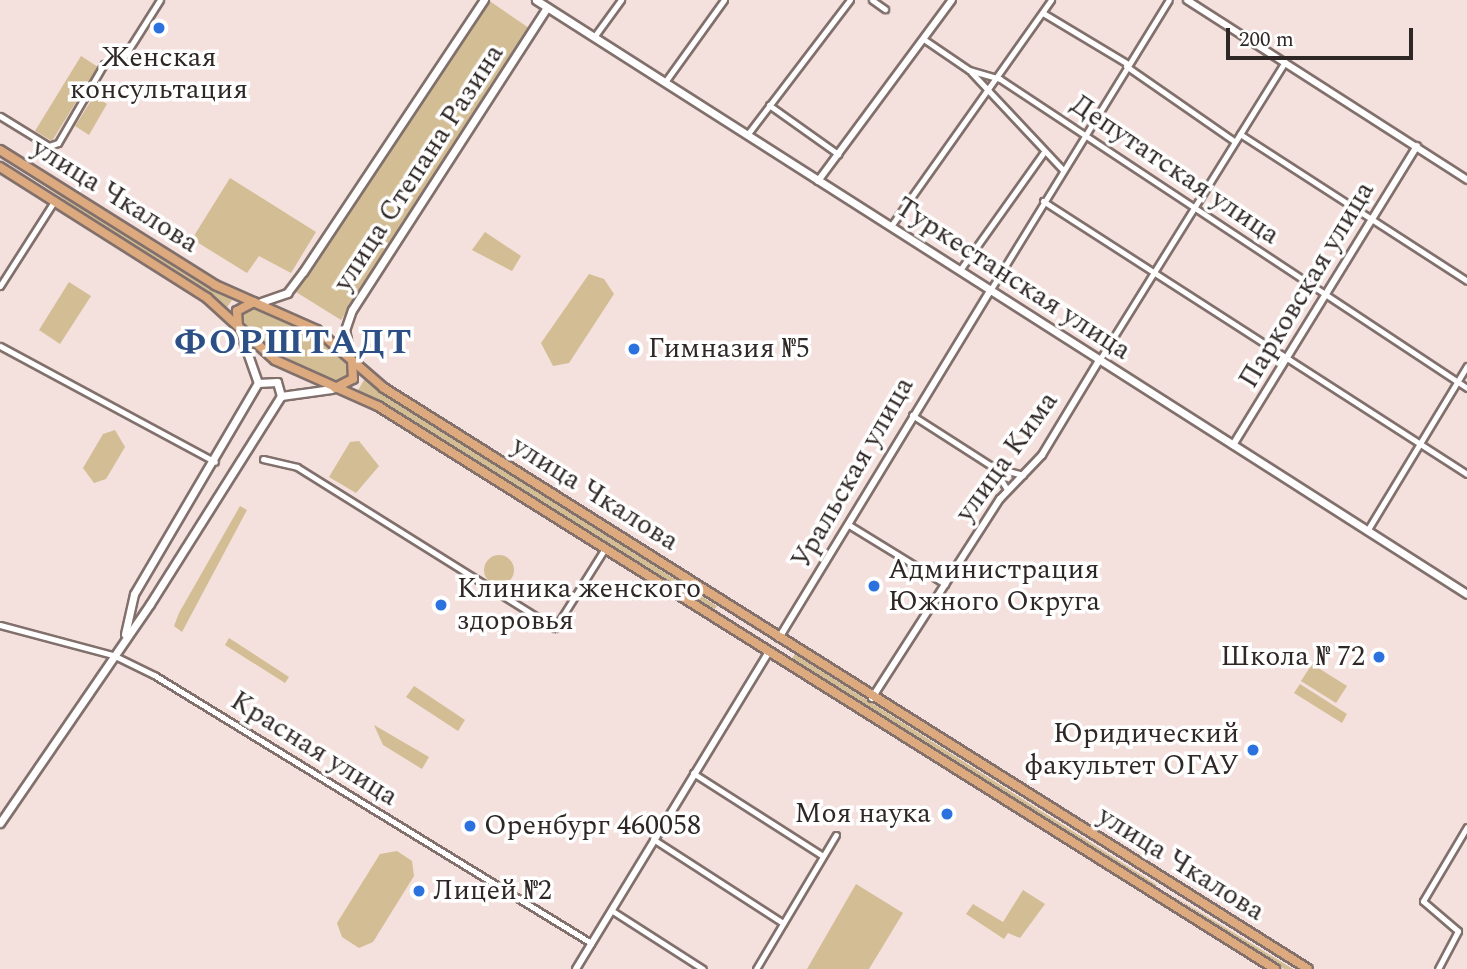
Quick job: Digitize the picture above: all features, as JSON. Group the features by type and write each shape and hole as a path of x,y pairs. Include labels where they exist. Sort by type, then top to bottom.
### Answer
{"main road":[{"name":"улица Степана Разина","path":"261,302 287,293 303,272 484,0"},
{"name":"Туркестанская улица","path":"536,0 1467,594"},
{"name":"улица Степана Разина","path":"350,357 345,330 352,310 547,7"},
{"name":"улица Чкалова","path":"0,150 215,285 261,302 317,330 384,388 872,698 1308,969"},
{"name":"улица Чкалова","path":"0,167 207,298 275,360 332,389 378,406 1275,969"},
{"path":"125,635 134,594 215,462 258,383 239,329 240,306 261,302"},
{"path":"0,823 281,396 332,389 353,379 350,357"},
{"path":"258,383 277,382 281,396"},
{"path":"715,618 724,603"},
{"name":"Уральская улица","path":"769,652 779,638"},
{"path":"1158,896 1166,882"}],"street":[{"path":"0,116 48,146 58,143 104,64 122,60 160,0"},
{"path":"594,37 621,0"},
{"path":"665,82 723,0"},
{"path":"747,135 850,0"},
{"path":"873,0 885,9"},
{"path":"818,181 925,40 952,0"},
{"path":"891,226 1000,79 1051,0"},
{"name":"Уральская улица","path":"779,638 849,525 912,415 1168,0"},
{"path":"1187,0 1467,180"},
{"path":"1043,13 1127,65 1234,141"},
{"path":"925,40 969,70 988,95 1043,153 1062,169"},
{"name":"улица Кима","path":"872,698 1007,489 1023,475 1100,359 1192,206 1285,62"},
{"name":"Депутатская улица","path":"969,70 1000,79 1467,388"},
{"path":"769,105 838,153"},
{"path":"1240,134 1370,221 1467,281"},
{"name":"Парковская улица","path":"1233,445 1417,146"},
{"path":"960,270 1043,153"},
{"path":"0,286 55,200"},
{"path":"1043,201 1467,474"},
{"path":"0,345 215,462"},
{"path":"1367,531 1421,446 1467,366"},
{"path":"912,415 993,467 1023,475"},
{"path":"263,459 313,476 555,628 604,550"},
{"path":"993,467 1007,489"},
{"path":"849,525 944,584"},
{"name":"Красная улица","path":"0,625 113,655 591,943"},
{"name":"Уральская улица","path":"576,969 692,773 769,652"},
{"path":"692,773 823,856"},
{"path":"1438,969 1458,931 1423,901 1467,827"},
{"path":"755,969 836,835"},
{"path":"653,838 783,923"},
{"path":"611,911 703,969"}],"shaded area":[{"path":"488,0 529,28 341,320 296,292"},
{"path":"81,56 98,67 52,141 35,131"},
{"path":"94,96 107,104 89,135 75,126"},
{"path":"0,156 204,285 232,300 226,309"},
{"path":"230,178 316,232 291,273 259,256 247,273 192,239"},
{"path":"485,232 521,256 512,271 472,250"},
{"path":"589,274 604,279 614,294 569,363 553,366 541,343"},
{"path":"69,282 91,296 60,344 39,330"},
{"path":"256,307 329,343 349,365 347,378 333,384 261,343 241,322 243,311"},
{"path":"364,380 717,606 713,611 357,392"},
{"path":"115,430 125,447 106,479 94,483 83,468 103,434"},
{"path":"359,441 379,466 356,493 329,477 350,442"},
{"path":"240,506 247,510 182,632 174,626 179,613"},
{"path":"499,555 510,559 514,570 510,581 499,585 488,581 484,570 488,559"},
{"path":"229,638 289,677 285,683 225,645"},
{"path":"795,654 1157,885 1155,889 791,660"},
{"path":"1312,664 1347,686 1336,703 1301,681"},
{"path":"1300,684 1347,714 1342,723 1294,693"},
{"path":"414,686 465,720 458,731 406,697"},
{"path":"374,725 429,757 422,769 383,745"},
{"path":"397,851 412,861 414,876 373,942 359,948 342,937 337,923 380,854"},
{"path":"856,884 903,913 869,969 807,969"},
{"path":"1023,890 1045,904 1020,938 1008,933 1004,939 966,914 973,904 1003,922"},
{"path":"1167,892 1293,969 1284,969"}],"place":[{"name":"Женская консультация","path":"159,28"},
{"name":"Гимназия №5","path":"634,349"},
{"name":"Администрация Южного Округа","path":"874,586"},
{"name":"Клиника женского здоровья","path":"441,605"},
{"name":"Школа № 72","path":"1379,657"},
{"name":"Юридический факультет ОГАУ","path":"1253,750"},
{"name":"Моя наука","path":"947,814"},
{"name":"Оренбург 460058","path":"470,826"},
{"name":"Лицей №2","path":"419,891"}],"district":[{"name":"ФОРШТАДТ","path":"294,343"}]}
